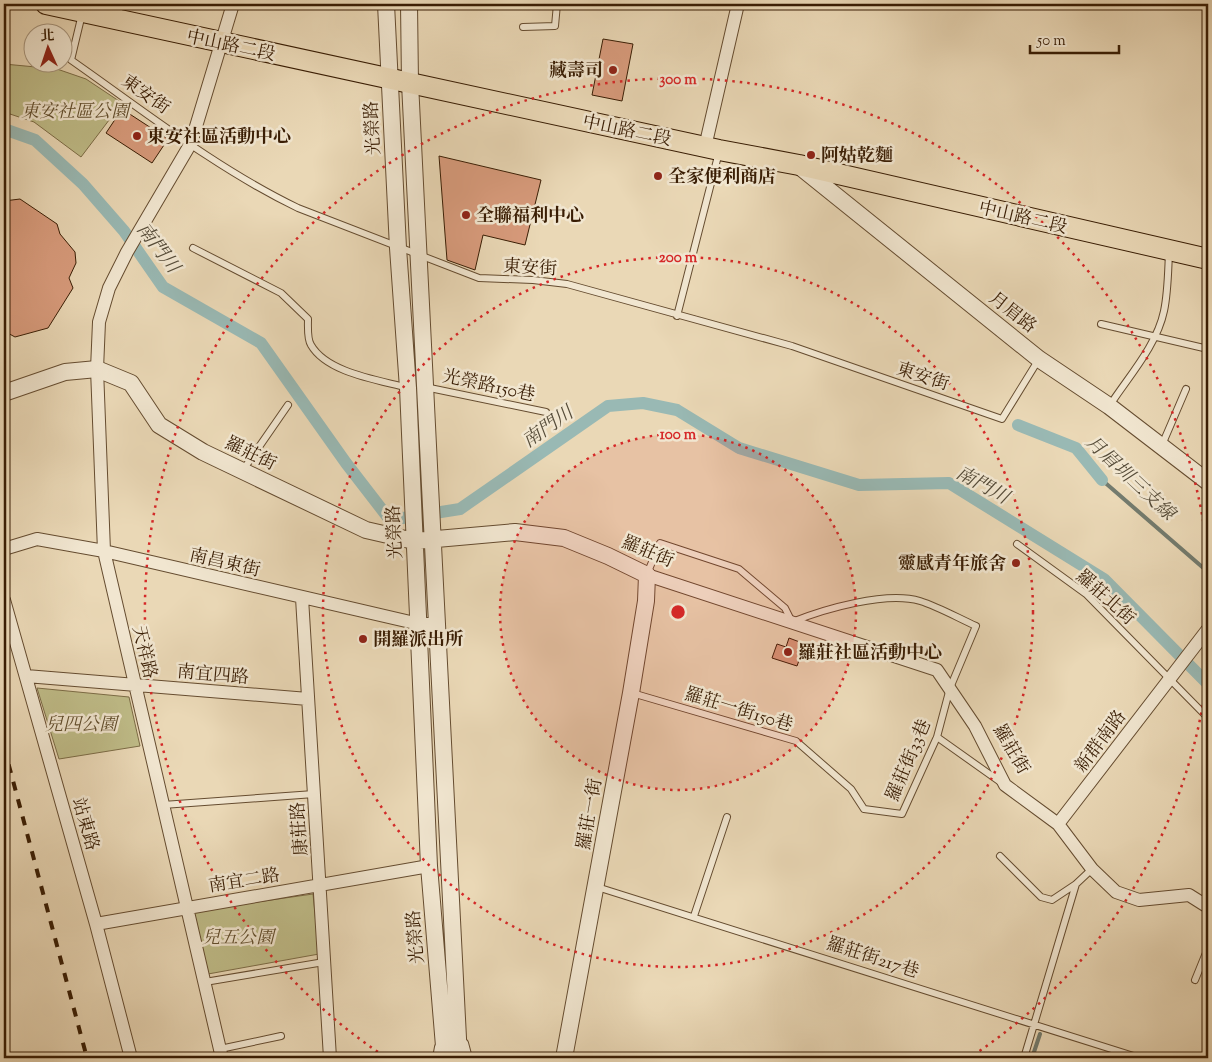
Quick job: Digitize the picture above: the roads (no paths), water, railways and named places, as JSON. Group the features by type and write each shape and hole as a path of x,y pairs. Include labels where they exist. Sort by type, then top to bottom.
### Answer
{"main road":[{"name":"中山路二段","path":"46,4 82,12 115,12 220,42 712,149 798,165 1208,259"}],"street":[{"path":"191,143 233,4"},
{"name":"光榮路","path":"386,4 398,248 408,388 428,866 450,1019 459,1058"},
{"name":"光榮路","path":"409,4 410,83 432,538 438,624 450,1019 445,1058"},
{"path":"712,149 738,4"},
{"name":"天祥路","path":"191,143 137,234 109,288 99,322 97,369 104,551 221,1054"},
{"name":"月眉路","path":"798,165 1039,358 1109,406 1208,482"},
{"name":"羅莊街","path":"4,393 65,372 97,369 131,384 159,425 203,452 366,530 414,540 516,532 564,538 630,566 647,576 937,670 975,726 1005,784 1058,824 1092,869 1116,892 1139,900 1189,895 1208,907"},
{"name":"南昌東街","path":"4,549 36,539 104,551 419,624 438,624"},
{"name":"羅莊一街","path":"564,1058 597,887 631,692 646,601 647,576"},
{"name":"康莊路","path":"302,598 330,1058"},
{"name":"站東路","path":"4,600 96,924 131,1058"},
{"name":"新群南路","path":"1058,824 1208,629"},
{"name":"南宜四路","path":"26,676 308,699"},
{"name":"南宜二路","path":"96,924 428,866"}],"lane":[{"path":"523,27 555,26 558,4"},
{"name":"東安街","path":"82,12 71,60 191,143 276,198 398,248 419,253 479,278 533,280 567,284 676,316 792,346 1002,419 1039,358"},
{"path":"676,316 712,149"},
{"path":"193,248 281,293 308,319 310,344 323,360 339,368 408,388"},
{"path":"1109,406 1154,336 1164,310 1169,250"},
{"path":"1101,324 1208,349"},
{"name":"光榮路150巷","path":"425,387 546,412"},
{"path":"1162,446 1186,389"},
{"path":"243,471 288,405"},
{"path":"647,576 660,543 739,569 785,608 792,622"},
{"name":"羅莊北街","path":"1017,544 1086,594 1172,676"},
{"name":"羅莊街33巷","path":"792,622 819,610 895,597 919,601 976,626 950,688 937,737 902,814"},
{"path":"1172,676 1208,718"},
{"name":"羅莊一街150巷","path":"631,692 796,741 851,789 864,809 902,814"},
{"path":"937,737 1005,784"},
{"path":"163,805 314,794"},
{"path":"694,916 726,817"},
{"path":"1000,856 1041,897 1052,900 1076,884 1092,869"},
{"path":"1024,1058 1076,884"},
{"name":"羅莊街217巷","path":"597,887 1140,1058"},
{"path":"1195,980 1208,948"},
{"path":"204,982 324,962"},
{"path":"436,1058 450,1019"},
{"path":"450,1019 469,1058"},
{"path":"221,1054 281,1036"}],"waterway":[{"name":"南門川","path":"4,129 35,140 83,184 124,231 163,287 261,343 346,463 390,520 460,509 608,406 643,403 677,410 739,448 859,485 949,483 1104,579 1208,684"},
{"name":"月眉圳三支線","path":"1018,425 1076,448 1102,480"},
{"name":"月眉圳三支線","path":"1102,480 1208,572"},
{"path":"1032,1058 1040,1034"}],"railway":[{"path":"4,747 87,1058"}],"place":[{"name":"藏壽司","path":"613,70"},
{"name":"東安社區活動中心","path":"137,136"},
{"name":"阿姑乾麵","path":"811,155"},
{"name":"全家便利商店","path":"658,176"},
{"name":"全聯福利中心","path":"466,215"},
{"name":"靈感青年旅舍","path":"1016,563"},
{"name":"開羅派出所","path":"363,639"},
{"name":"羅莊社區活動中心","path":"788,652"}],"park label":[{"name":"東安社區公園","path":"75,111"},
{"name":"兒四公園","path":"81,724"},
{"name":"兒五公園","path":"238,937"}]}
